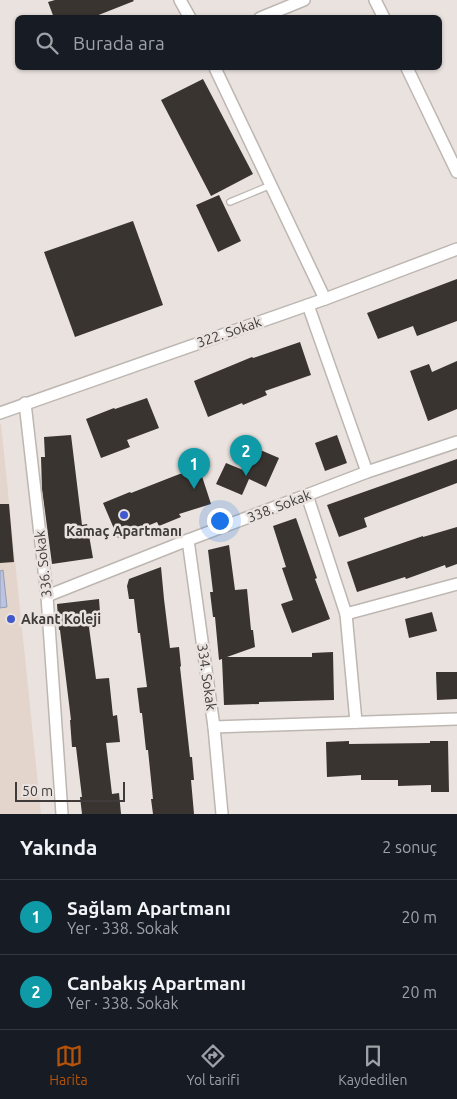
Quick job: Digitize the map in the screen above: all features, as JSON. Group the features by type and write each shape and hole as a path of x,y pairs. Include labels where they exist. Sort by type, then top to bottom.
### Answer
{"street":[{"path":"180,0 188,15"},
{"path":"267,15 304,0"},
{"path":"375,0 382,15"},
{"path":"216,70 325,299"},
{"path":"408,70 457,172"},
{"name":"322. Sokak","path":"0,413 325,299 457,249"},
{"path":"308,305 368,472"},
{"name":"336. Sokak","path":"26,403 47,596 62,814"},
{"name":"338. Sokak","path":"47,596 368,472 457,442"},
{"path":"307,496 346,614 356,722"},
{"name":"334. Sokak","path":"188,540 214,727 222,814"},
{"path":"346,614 457,584"},
{"path":"214,727 457,719"}],"lane":[{"path":"230,202 271,185"}],"shaded area":[{"name":"Akant Koleji","path":"1,424 41,814 0,814"}],"water":[{"path":"3,570 7,607 0,608 0,571"}],"building":[{"path":"55,0 134,1 99,15 53,15 48,2"},
{"path":"203,79 253,174 211,196 161,100"},
{"path":"219,195 241,241 218,252 196,205"},
{"path":"133,221 163,305 75,337 44,252"},
{"path":"457,279 457,321 417,336 413,326 378,339 367,313"},
{"path":"300,342 311,375 265,391 267,395 208,417 194,381 252,357"},
{"path":"457,361 457,409 428,421 410,371 429,364 432,372"},
{"path":"147,398 159,428 127,440 130,447 101,458 86,419"},
{"path":"71,435 82,525 87,524 93,558 52,564 42,489 41,457 45,457 44,437"},
{"path":"337,435 347,463 325,471 315,443"},
{"path":"258,449 279,458 266,487 249,479 242,495 216,484 226,463 248,472"},
{"path":"457,459 457,483 364,518 367,527 339,537 327,505"},
{"path":"199,467 211,504 179,514 181,517 159,526 157,522 118,538 103,503"},
{"path":"0,504 9,504 14,562 0,563"},
{"path":"296,518 330,619 292,633 281,604 293,600 282,568 286,567 273,526"},
{"path":"457,527 457,564 446,568 445,565 406,579 405,577 357,592 347,562 423,536"},
{"path":"229,545 235,590 247,589 251,630 253,630 255,647 227,657 312,657 312,653 333,652 334,700 224,705 222,659 219,660 215,617 213,617 210,592 213,592 208,550"},
{"path":"161,567 170,648 179,647 190,757 192,757 194,780 191,780 194,814 153,814 148,750 146,750 137,688 147,687 134,599 129,599 127,586 129,579"},
{"path":"99,599 101,626 89,627 96,679 109,678 113,716 117,715 120,742 106,743 112,794 119,793 121,814 82,814 80,797 82,797 76,747 72,747 71,720 59,630 57,604"},
{"path":"432,612 437,631 409,638 405,619"},
{"path":"436,672 457,672 457,699 437,700"},
{"path":"349,741 349,744 448,741 449,792 431,792 431,785 398,786 398,780 361,780 361,775 327,777 326,742"}],"place":[{"name":"Canbakış Apartmanı","path":"246,476"},
{"name":"Sağlam Apartmanı","path":"194,489"},
{"name":"Kamaç Apartmanı","path":"124,515"},
{"name":"Akant Koleji","path":"11,619"}]}
